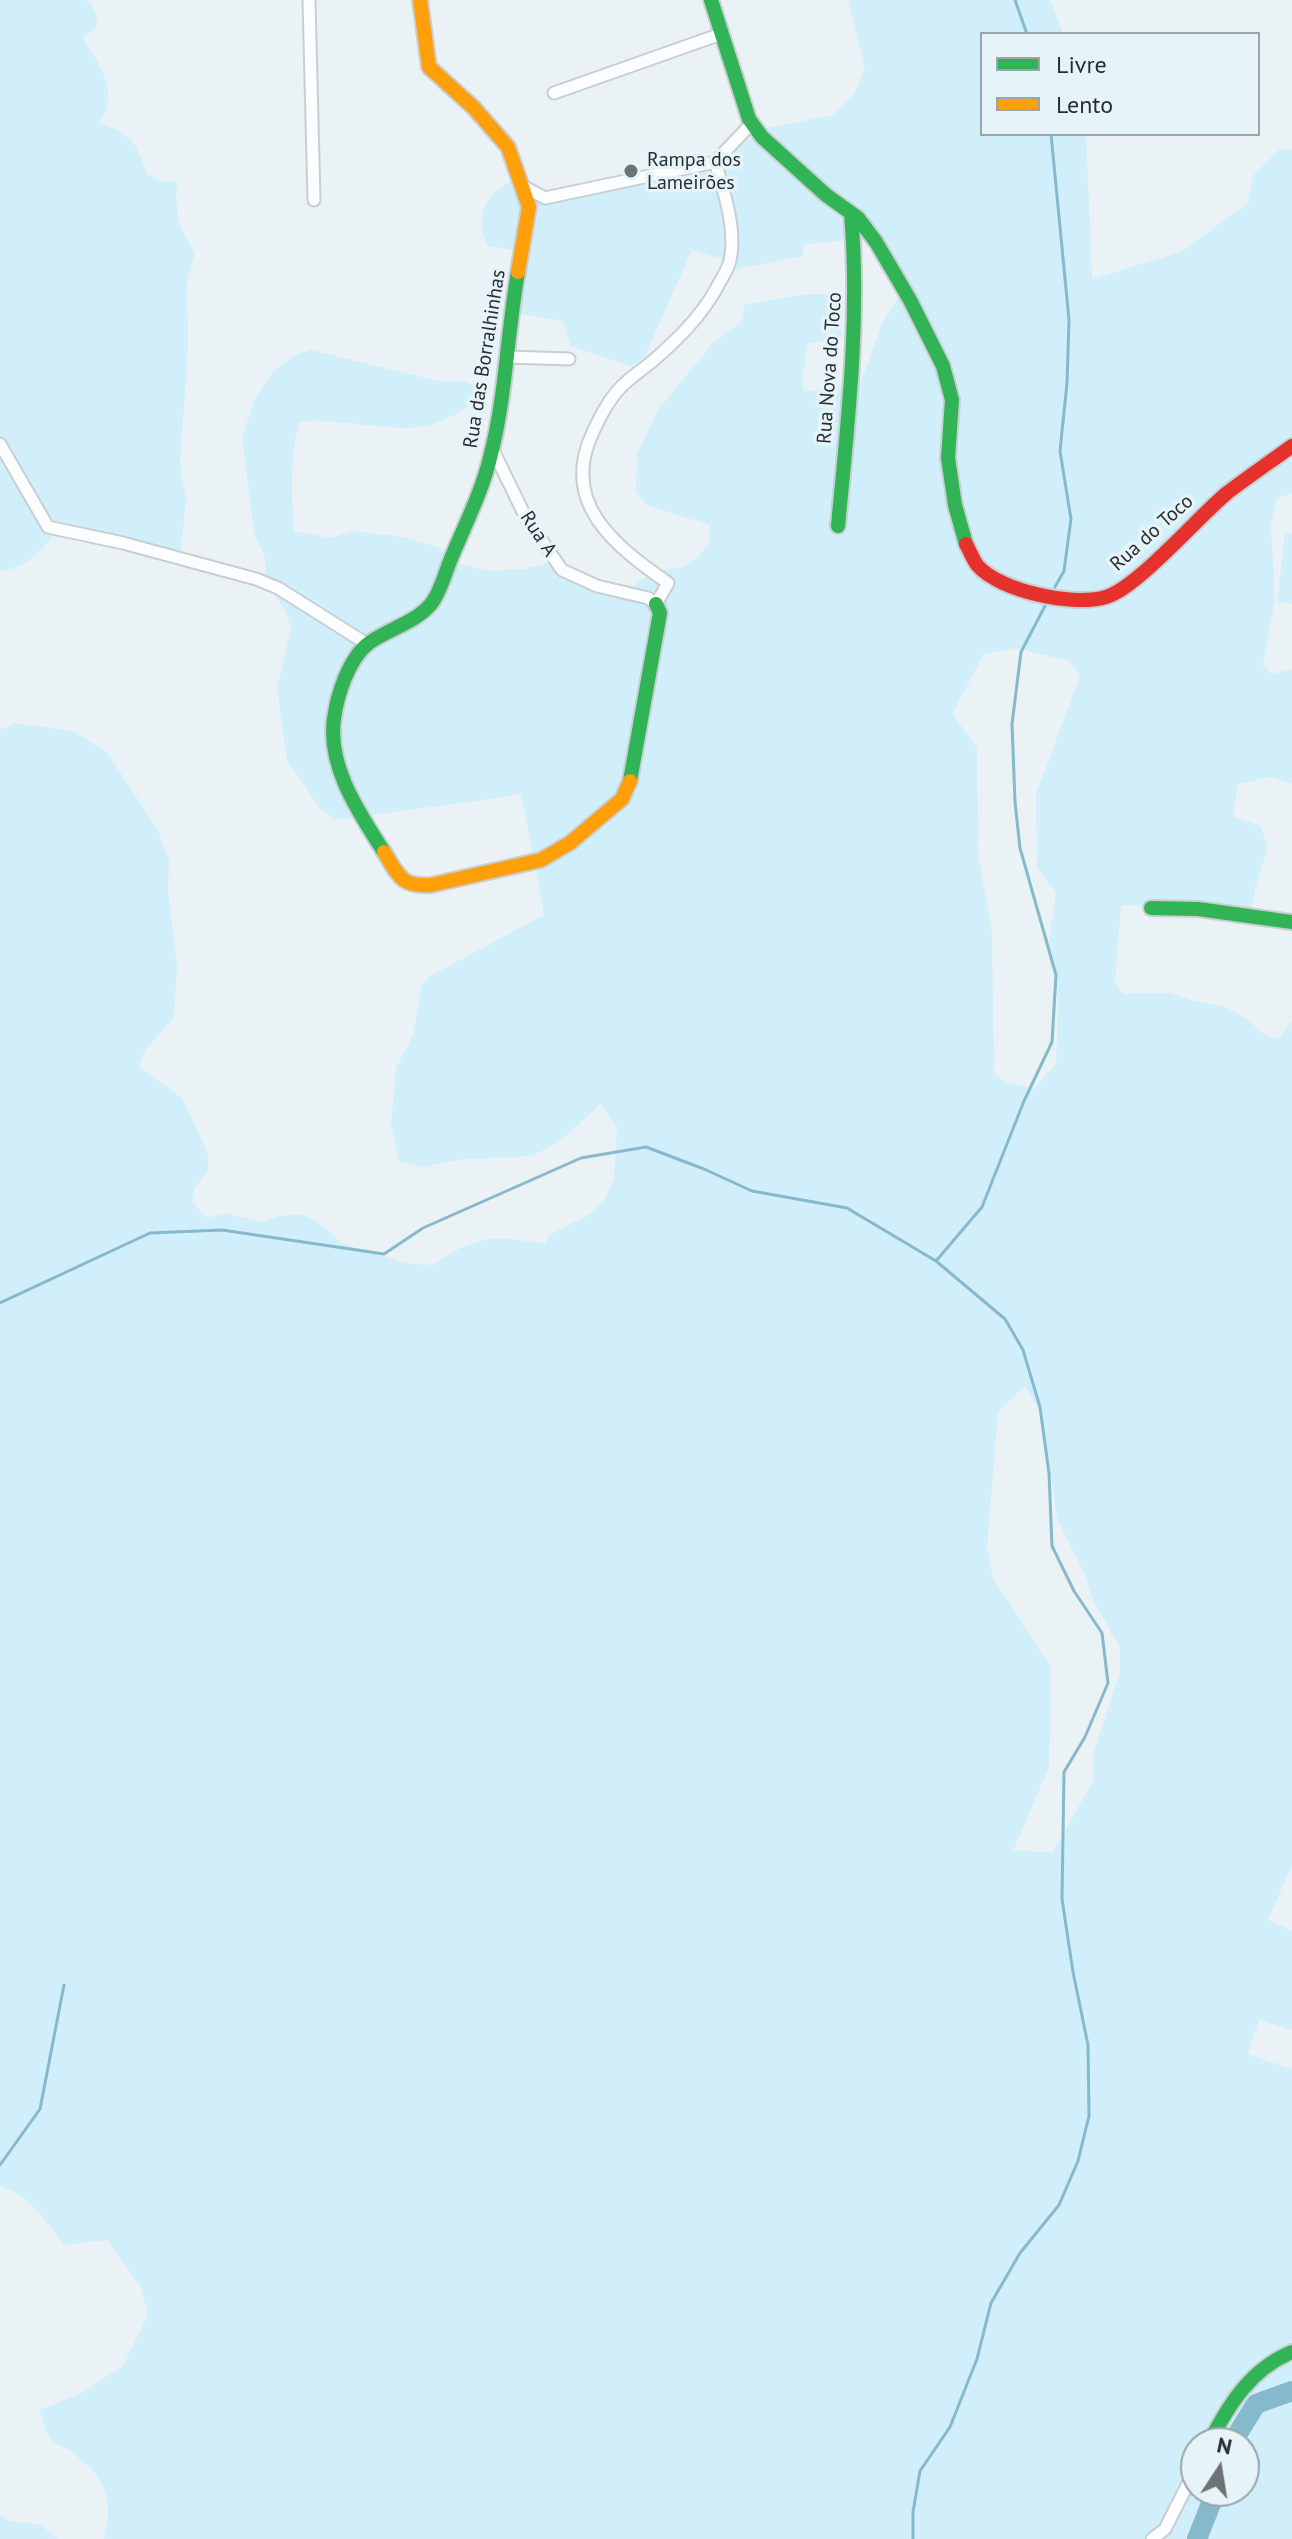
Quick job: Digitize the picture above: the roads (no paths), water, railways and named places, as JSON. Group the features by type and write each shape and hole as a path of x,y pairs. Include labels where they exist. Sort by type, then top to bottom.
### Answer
{"street":[{"path":"309,0 314,200"},
{"name":"Rua das Borralhinhas","path":"420,0 429,67 474,108 508,147 529,207 492,449 473,507 431,604 407,622 367,644 341,689 333,721 337,760 352,803 403,881 413,886 431,885 541,860 570,843 622,799 632,775 660,613 656,604"},
{"path":"711,0 752,123 762,137 826,195 851,213"},
{"path":"554,93 721,34"},
{"path":"521,185 545,198 715,162 752,123"},
{"path":"656,604 668,583 612,540 586,497 582,470 589,441 605,407 623,385 692,326 729,263 731,233 715,162"},
{"name":"Rua Nova do Toco","path":"838,526 853,354 857,262 851,213"},
{"name":"Rua do Toco","path":"851,213 876,242 943,366 952,400 948,458 964,541 979,567 1003,582 1043,596 1077,600 1107,597 1133,580 1226,494 1292,446"},
{"path":"507,357 569,359"},
{"path":"0,444 48,527 123,543 256,579 278,588 367,644"},
{"name":"Rua A","path":"492,449 525,516 562,570 597,586 648,598 656,604"},
{"path":"1151,908 1198,909 1292,922"},
{"path":"1217,2427 1228,2406 1270,2361 1292,2352"},
{"path":"1152,2539 1165,2529 1180,2499"}],"waterway":[{"path":"1015,0 1026,32"},
{"path":"1051,136 1069,320 1060,451 1071,519 1064,571 1055,587"},
{"path":"913,2539 913,2512 920,2471 950,2427 977,2359 991,2303 1020,2253 1059,2205 1078,2161 1089,2116 1088,2045 1062,1899 1064,1772 1085,1737 1108,1683 1102,1633 1074,1591 1052,1546 1049,1473 1040,1407 1023,1350 1005,1319 936,1261 982,1207 1024,1101 1052,1042 1056,975 1020,848 1012,724 1021,652 1045,606"},
{"path":"0,1303 150,1233 222,1230 384,1254 423,1228 581,1158 646,1147 752,1191 847,1208 936,1261"},
{"path":"0,2165 40,2109 64,1985"},
{"path":"1242,2427 1256,2404 1292,2391"},
{"path":"1197,2539 1210,2507"}],"place":[{"name":"Rampa dos Lameirões","path":"631,171"}]}
